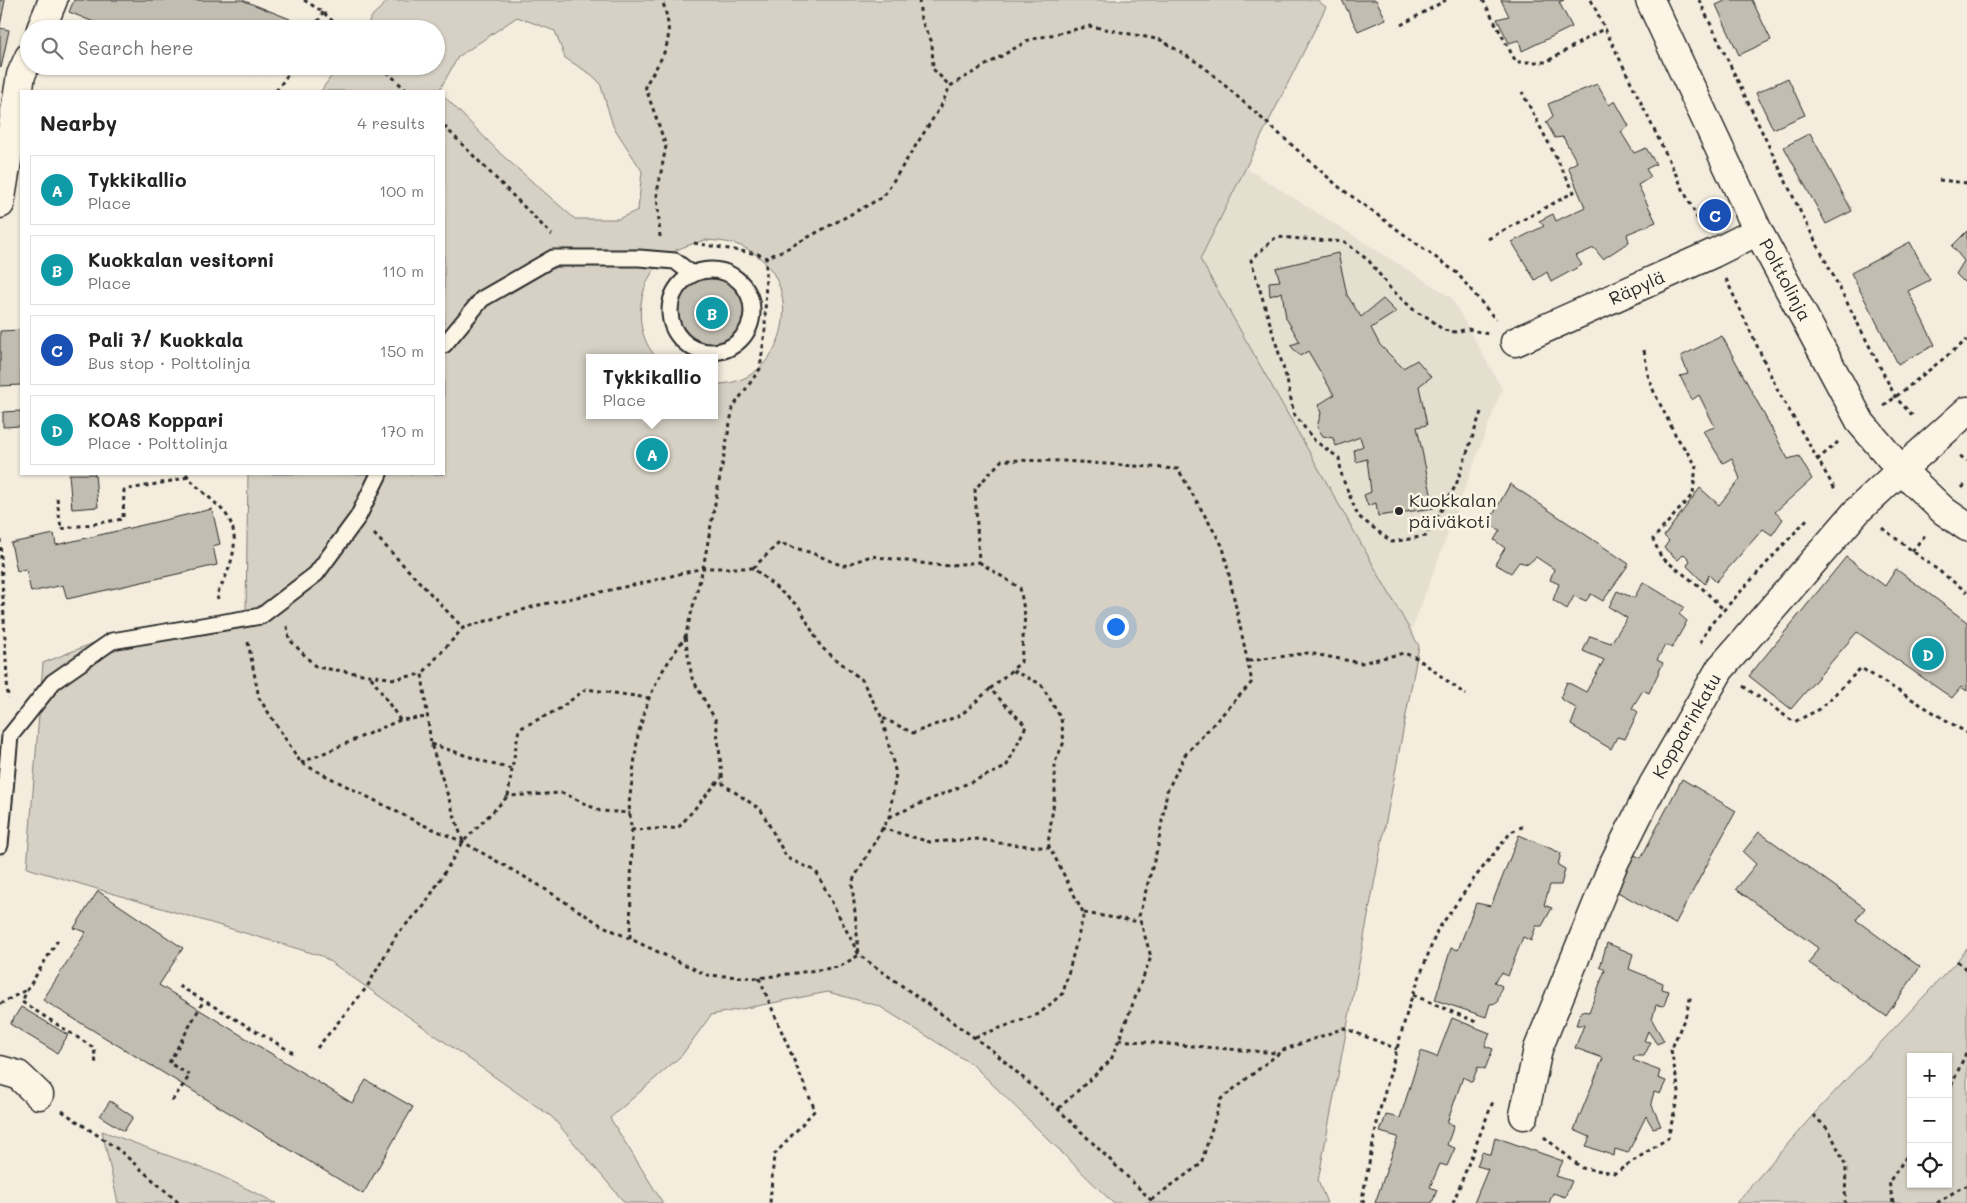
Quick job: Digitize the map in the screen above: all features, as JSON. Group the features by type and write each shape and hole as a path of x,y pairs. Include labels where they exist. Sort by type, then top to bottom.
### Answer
{"street":[{"path":"45,20 54,0"},
{"name":"Polttolinja","path":"1650,0 1758,231 1862,423 1901,470 1944,510 1967,527"},
{"path":"0,204 21,75"},
{"name":"Räpylä","path":"1515,342 1714,253 1758,231"},
{"name":"Kopparinkatu","path":"1524,1115 1538,1049 1613,865 1657,777 1720,670 1858,510 1967,411"},
{"path":"0,1070 18,1074 39,1096"}],"lane":[{"path":"445,344 482,300 554,258 676,261 692,274"},
{"path":"716,270 728,273 740,281 748,292 752,305 752,319 747,332 727,350 713,353 699,351 687,344 677,334 671,321 670,307 674,293 682,282 692,274 716,270"},
{"path":"0,845 10,736 53,682 112,641 261,616 316,574 358,517 379,475"}],"path":[{"path":"304,0 331,20"},
{"path":"652,259 660,242 657,193 666,146 645,86 667,49 669,20 662,0"},
{"path":"918,0 921,20 932,42 932,69 950,86"},
{"path":"1400,25 1446,0"},
{"path":"1483,0 1516,62 1546,62 1605,28"},
{"path":"1591,0 1714,253 1778,391 1834,489 1858,510 1967,592"},
{"path":"1699,0 1800,211 1896,398 1936,438"},
{"path":"319,20 323,12"},
{"path":"766,258 882,197 941,106 950,86 1029,40 1090,26 1161,40 1203,66 1339,188 1457,273 1515,342"},
{"path":"277,90 288,75"},
{"path":"390,75 406,90"},
{"path":"1488,239 1574,192 1522,92"},
{"path":"445,127 575,258"},
{"path":"1939,180 1967,183"},
{"path":"1481,412 1456,485 1426,536 1392,542 1358,516 1342,477 1339,458 1315,441 1294,414 1287,380 1252,260 1276,237 1345,242 1369,261 1390,288 1416,312 1429,318 1443,330 1456,332 1468,329 1515,342"},
{"path":"687,242 758,254 766,258"},
{"path":"630,938 631,830 629,804 638,734 649,698 663,670 685,637 703,568 733,407 760,369 765,331 766,258"},
{"path":"1896,398 1967,340"},
{"path":"1644,350 1648,375 1654,392 1676,436 1696,465 1693,494 1653,540 1661,557 1703,589 1724,610"},
{"path":"979,562 975,489 1002,460 1064,461 1178,469 1223,547 1249,661 1252,682 1185,755 1167,790 1158,846 1139,916 1151,957 1111,1060 1058,1109"},
{"path":"57,498 61,529 123,519 124,490 187,475 225,513 234,527 233,558 217,594 221,622"},
{"path":"358,517 463,628"},
{"path":"0,539 10,736"},
{"path":"753,568 779,543 812,552 843,566 871,556 942,566 979,562 1020,588 1026,615 1021,662 962,715 913,733 882,718"},
{"path":"283,598 289,639 316,667 371,677 395,679 422,674 463,628 539,605 703,568 753,568 799,607 821,647 862,680 882,718 896,774 888,817 852,882 860,955"},
{"path":"244,619 259,698 301,763 419,823 463,842 538,884 601,925 707,976 759,978 839,967 860,955"},
{"path":"685,637 692,678 716,720 722,784 761,810 787,858 816,871 860,955 992,1051 1058,1109 1151,1202 1201,1164 1221,1099 1283,1050 1344,1028 1397,1049"},
{"path":"1249,661 1308,653 1361,663 1404,653 1417,658 1466,694"},
{"path":"1720,670 1794,722 1820,709 1862,668 1967,733"},
{"path":"974,1037 1039,1014 1063,993 1084,914 1048,844 1055,793 1055,762 1064,742 1061,718 1041,684 1012,670"},
{"path":"422,674 431,744 463,842"},
{"path":"371,677 400,720"},
{"path":"317,1048 367,987 397,934 424,906 463,842 508,796 518,729 559,709 586,689 649,698"},
{"path":"888,817 1006,766 1026,726 990,689"},
{"path":"301,763 400,720 428,717"},
{"path":"431,744 512,769"},
{"path":"631,830 678,828 722,777"},
{"path":"508,796 563,793 600,811 630,813"},
{"path":"1364,1203 1362,1199 1379,1113 1413,995 1437,931 1511,832 1524,826"},
{"path":"881,828 930,842 979,839 999,844 1050,848"},
{"path":"1084,914 1140,922"},
{"path":"58,940 27,990 22,1002 94,1048 96,1064"},
{"path":"1957,961 1967,970"},
{"path":"759,978 815,1110 774,1155 770,1203"},
{"path":"179,986 295,1054"},
{"path":"0,1004 27,990"},
{"path":"1413,995 1476,1022"},
{"path":"1524,1115 1544,1137 1582,1168 1615,1173 1668,1138 1678,1092 1671,1050 1686,1015 1691,995"},
{"path":"172,1101 190,1076 169,1062 204,1000"},
{"path":"1119,1040 1279,1053"},
{"path":"1952,1084 1967,1050"},
{"path":"39,1096 119,1150 178,1203"},
{"path":"1813,1115 1829,1130 1846,1166 1845,1203"},
{"path":"1453,1203 1489,1116"},
{"path":"1893,1203 1890,1182 1907,1156"},
{"path":"1937,1203 1962,1187 1967,1186"}],"shaded area":[{"path":"389,0 1317,0 1326,7 1200,259 1419,646 1318,1181 1327,1203 1113,1203 973,1065 879,1006 828,992 711,1015 682,1055 610,1118 663,1203 625,1203 552,1117 322,956 27,868 43,663 126,630 246,610 248,475 445,475 445,97 502,155 575,219 618,219 638,210 642,171 613,126 600,83 592,75 565,58 555,31 517,17 458,57 440,90 322,90 332,75 445,75 445,20 370,20","holes":["705,240 741,246 752,252 770,268 780,288 784,310 781,332 772,353 758,369 739,380 718,384 718,419 586,419 586,354 654,354 644,336 641,310 646,284 660,262 681,248"]},
{"name":"Kuokkalan päiväkoti","path":"1246,168 1451,297 1502,389 1411,632 1200,259"},
{"path":"1967,948 1967,1203 1736,1203 1813,1115"},
{"path":"102,1131 215,1173 276,1203 118,1203"}],"building":[{"path":"0,0 5,0 0,26"},
{"path":"74,0 242,0 290,19 89,20 69,12"},
{"path":"1342,0 1376,0 1386,19 1358,31"},
{"path":"1501,0 1564,0 1559,2 1572,27 1522,51 1519,40 1509,43 1497,19 1509,16"},
{"path":"1727,0 1752,0 1771,40 1739,55 1716,5"},
{"path":"0,28 9,30 1,68 0,67"},
{"path":"1788,78 1805,115 1773,129 1756,93"},
{"path":"1597,84 1609,105 1615,101 1629,126 1621,132 1634,153 1646,148 1656,164 1646,169 1651,177 1638,185 1656,222 1627,234 1629,242 1603,259 1594,248 1576,256 1582,265 1551,282 1547,272 1535,280 1512,242 1544,226 1539,221 1553,214 1556,221 1585,207 1568,167 1577,162 1563,137 1555,138 1546,122 1553,116 1548,104"},
{"path":"1810,133 1852,211 1826,224 1784,147"},
{"path":"1967,231 1967,285 1956,274 1964,261 1952,246"},
{"path":"1910,242 1930,280 1908,291 1935,345 1898,364 1851,273"},
{"path":"1338,253 1347,295 1361,317 1383,299 1396,312 1371,328 1380,345 1403,368 1417,360 1431,377 1419,386 1427,425 1417,427 1434,508 1378,516 1376,503 1368,506 1364,495 1371,492 1367,459 1356,462 1354,450 1363,446 1360,437 1336,446 1333,438 1323,436 1317,427 1321,413 1318,405 1334,395 1308,351 1300,356 1290,345 1300,342 1286,318 1282,292 1270,296 1269,282 1280,281 1276,268"},
{"path":"712,277 725,280 736,287 743,298 746,311 743,324 736,335 725,342 712,345 699,342 688,335 681,324 678,311 681,298 688,287 699,280"},
{"path":"20,330 20,385 0,386 0,331"},
{"path":"1722,336 1788,459 1799,456 1812,479 1775,512 1783,519 1772,535 1763,529 1716,582 1709,575 1705,584 1687,566 1690,560 1684,554 1678,560 1664,548 1669,541 1664,536 1700,488 1719,505 1740,479 1732,458 1723,463 1703,431 1715,427 1699,395 1692,400 1680,376 1688,374 1681,356"},
{"path":"20,411 20,426 3,427 3,412"},
{"path":"69,475 95,475 98,507 72,509"},
{"path":"1510,484 1629,564 1603,601 1591,594 1586,601 1574,596 1567,609 1553,600 1559,584 1550,580 1554,569 1536,557 1528,564 1519,562 1511,573 1495,564 1505,548 1494,540 1500,530 1488,524"},
{"path":"212,509 220,544 213,546 217,565 67,599 63,585 31,592 26,569 17,571 11,543 54,534 56,545"},
{"path":"1846,557 1885,586 1896,569 1967,622 1967,691 1961,687 1952,698 1857,632 1791,709 1749,676"},
{"path":"1643,582 1684,607 1679,614 1687,621 1672,648 1665,645 1657,660 1663,663 1649,693 1643,690 1632,708 1638,712 1625,739 1617,737 1611,749 1571,725 1577,709 1560,698 1567,682 1586,692 1604,660 1583,651 1590,636 1611,643 1627,618 1609,607 1617,591 1634,598"},
{"path":"1682,779 1736,811 1675,924 1616,891 1632,854 1641,858"},
{"path":"1759,832 1865,908 1856,920 1920,967 1886,1016 1809,963 1818,948 1736,889 1756,864 1743,852"},
{"path":"1519,835 1561,853 1558,865 1565,869 1561,885 1550,885 1544,905 1552,908 1542,926 1536,926 1531,941 1523,937 1508,976 1502,973 1494,982 1502,986 1497,1003 1490,1004 1486,1017 1435,1000 1451,948 1458,950 1476,903 1491,906"},
{"path":"98,891 183,948 159,985 352,1103 366,1080 413,1107 363,1194 43,1000 86,932 74,928"},
{"path":"1607,943 1633,954 1629,969 1663,983 1662,989 1669,991 1664,1006 1656,1005 1652,1020 1664,1041 1657,1044 1648,1031 1644,1041 1651,1042 1644,1056 1635,1056 1633,1060 1660,1071 1658,1078 1666,1081 1660,1094 1654,1092 1651,1103 1661,1126 1653,1128 1646,1116 1628,1153 1615,1149 1614,1156 1586,1146 1590,1137 1574,1130 1603,1058 1575,1048 1584,1025 1576,1025 1581,1011 1589,1012 1605,970 1600,967"},
{"path":"21,1007 68,1035 57,1053 10,1024"},
{"path":"1452,1018 1490,1033 1485,1046 1493,1049 1485,1069 1478,1067 1472,1082 1463,1077 1447,1123 1454,1125 1447,1145 1455,1148 1447,1166 1440,1164 1430,1187 1437,1190 1432,1203 1375,1203 1398,1137 1380,1132 1386,1115 1400,1118 1421,1051 1437,1057"},
{"path":"110,1101 133,1117 124,1131 100,1116"},
{"path":"1495,1137 1563,1161 1556,1176 1572,1181 1565,1197 1553,1193 1549,1203 1474,1203 1488,1169 1477,1166 1482,1152 1491,1155"}],"place":[{"name":"Pali 7/ Kuokkala","path":"1715,215"},
{"name":"Kuokkalan vesitorni","path":"712,313"},
{"name":"Tykkikallio","path":"652,454"},
{"name":"Kuokkalan päiväkoti","path":"1399,511"},
{"name":"KOAS Koppari","path":"1928,654"}]}
